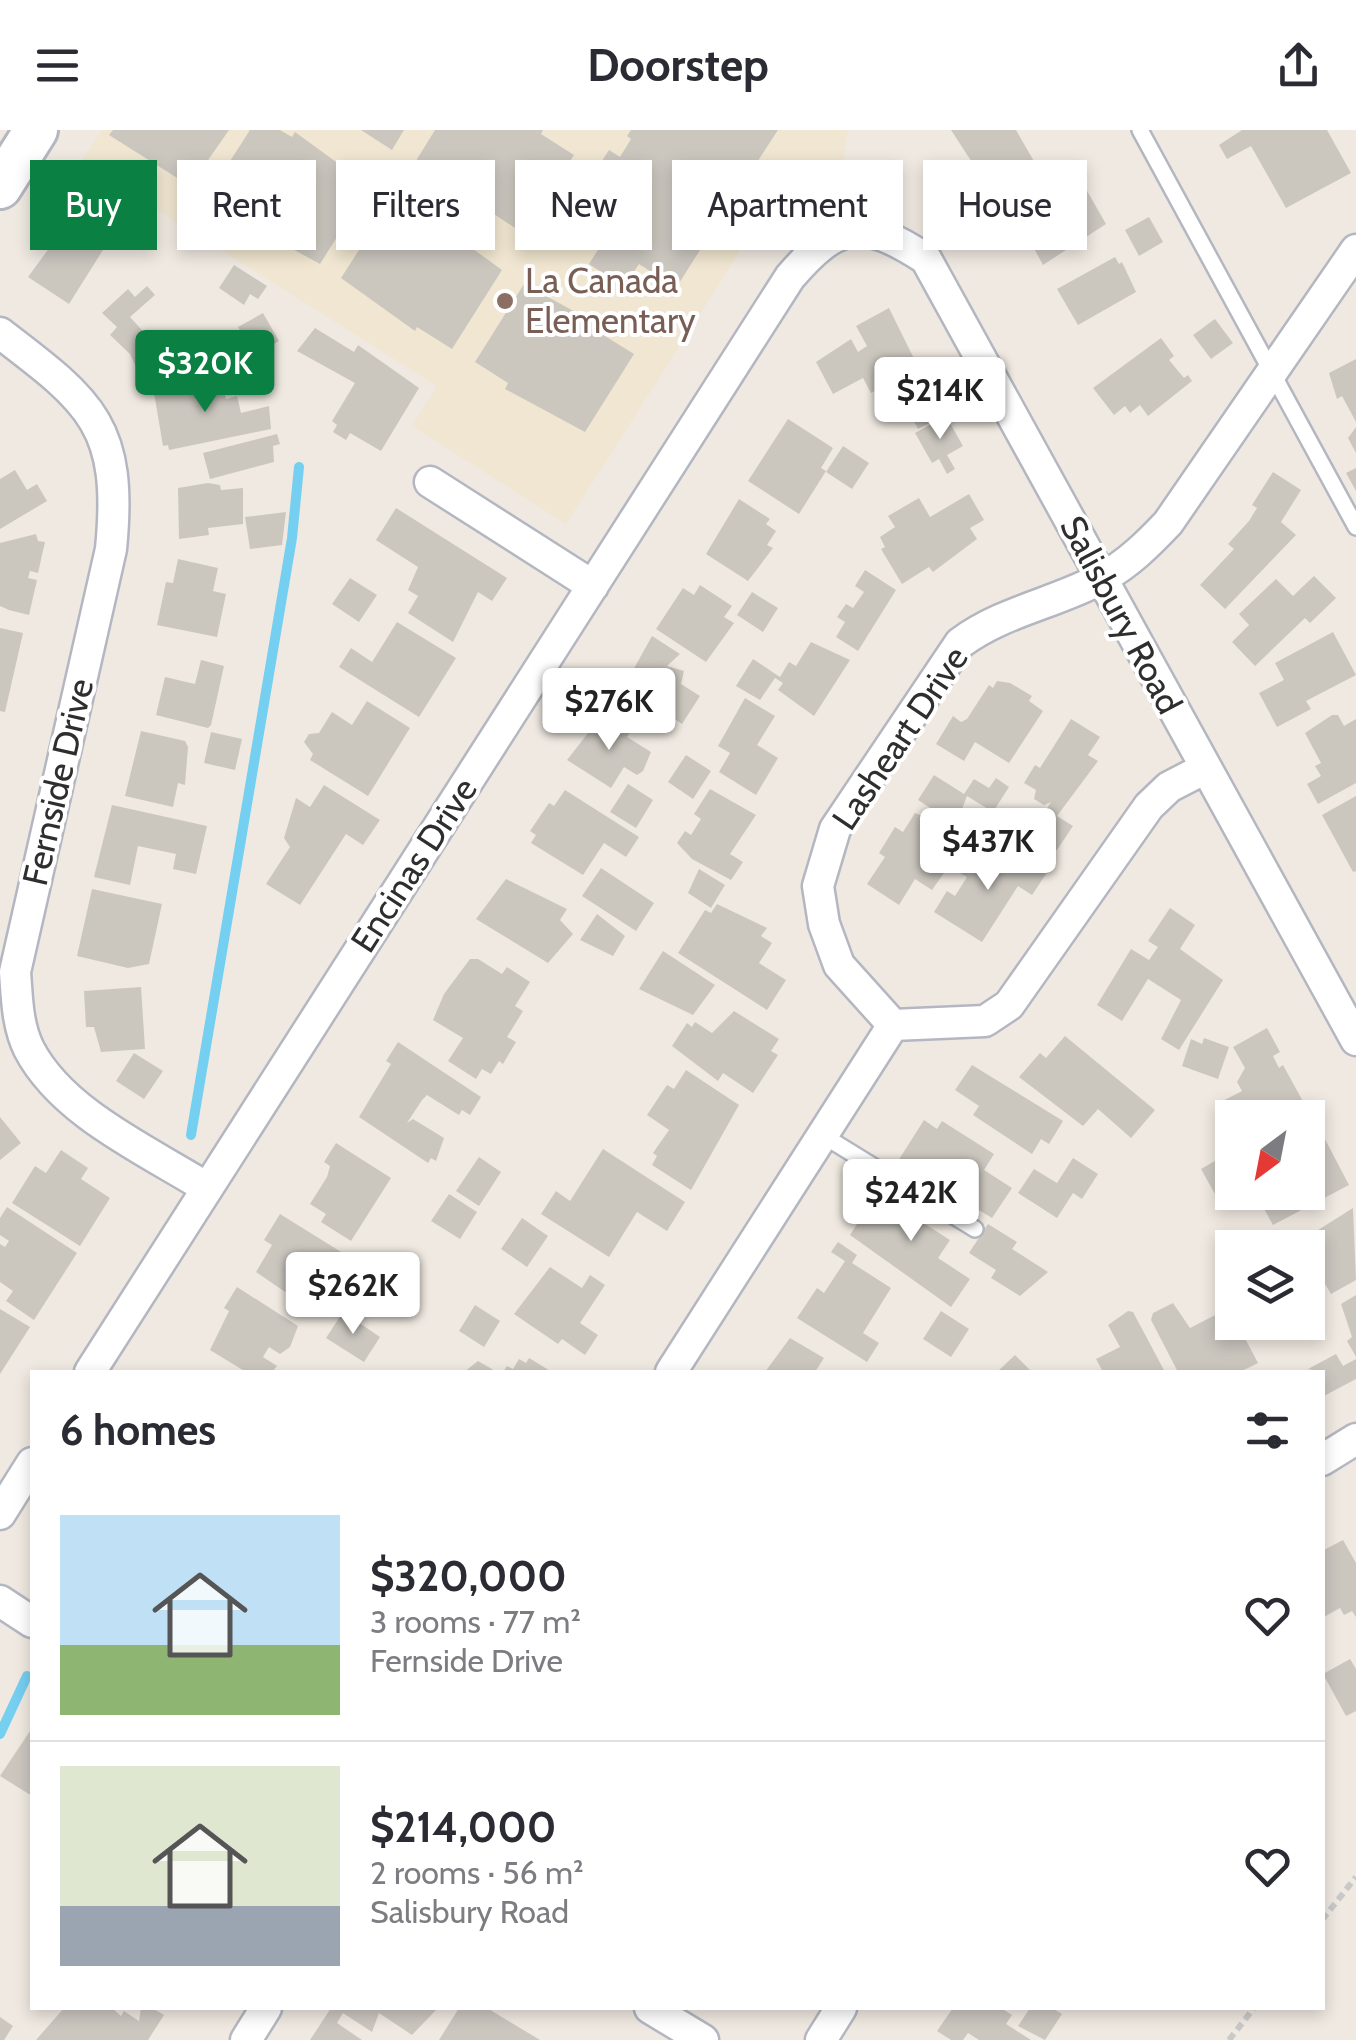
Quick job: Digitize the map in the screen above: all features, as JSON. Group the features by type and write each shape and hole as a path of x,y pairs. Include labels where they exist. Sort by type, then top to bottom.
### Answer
{"street":[{"path":"0,187 36,130"},
{"name":"Salisbury Road","path":"903,244 926,259 1356,1040"},
{"name":"Encinas Drive","path":"91,1370 790,277 814,250"},
{"name":"Lasheart Drive","path":"894,1025 840,965 824,924 818,886 835,829 960,643 985,624 1103,578 1142,551 1168,523 1356,250"},
{"name":"Fernside Drive","path":"0,332 66,383 98,426 116,491 111,548 14,972 18,1016 29,1049 59,1089 207,1188"},
{"path":"430,482 593,586"},
{"path":"673,1370 894,1025 986,1020 1009,1005 1148,806 1168,787 1204,768"},
{"path":"1325,1458 1356,1439"},
{"path":"0,1514 30,1466"},
{"path":"0,1601 30,1621"},
{"path":"246,2040 265,2010"},
{"path":"653,2010 703,2040"},
{"path":"821,2040 840,2010"}],"lane":[{"path":"1140,130 1356,527"},
{"path":"824,1136 975,1229"}],"path":[{"path":"1325,1916 1356,1877"},
{"path":"1229,2040 1252,2010"}],"shaded area":[{"name":"La Canada Elementary","path":"102,130 848,130 843,160 672,160 672,250 741,250 566,524 412,426 437,386 221,250 316,250 316,160 177,160 177,222 157,210 157,160 82,160"}],"building":[{"path":"113,130 229,130 208,160 177,160 177,178 157,165 157,160 149,160 109,135"},
{"path":"250,130 280,130 292,137 295,132 336,162 336,239 320,264 294,250 316,250 316,160 231,160"},
{"path":"361,130 404,130 392,150"},
{"path":"435,130 543,130 541,134 574,155 571,160 515,160 515,228 495,215 495,160 416,160"},
{"path":"631,130 778,130 758,160 672,160 672,250 700,250 676,288 639,264 624,287 589,264 598,250 652,250 652,160 603,160 609,150 620,157 631,139 627,136"},
{"path":"951,130 1016,130 1033,160 971,160"},
{"path":"1242,130 1327,130 1351,173 1286,208 1251,146 1227,159 1219,145"},
{"path":"1087,191 1106,224 1087,236"},
{"path":"1149,217 1163,242 1139,256 1125,230"},
{"path":"48,250 103,250 69,304 28,277"},
{"path":"359,250 474,250 502,270 452,349 417,327 415,331 341,278"},
{"path":"1035,250 1066,250 1043,265"},
{"path":"1115,257 1119,264 1122,262 1136,292 1078,325 1057,289"},
{"path":"234,265 267,286 258,299 250,294 244,305 219,288"},
{"path":"524,284 603,327 600,333 634,354 585,432 505,389 508,383 475,362"},
{"path":"147,286 155,295 130,317 150,339 147,341 159,360 139,373 130,354 110,335 117,327 102,313 128,289 135,297"},
{"path":"889,308 925,381 909,389 902,376 871,393 863,378 833,394 816,362 851,339 858,352 867,346 856,326"},
{"path":"263,313 279,341 254,356 238,327"},
{"path":"1215,319 1233,343 1211,359 1193,335"},
{"path":"315,328 354,352 358,345 419,388 381,451 350,433 346,440 333,432 337,425 332,421 355,383 297,351"},
{"path":"1161,338 1174,356 1169,360 1184,378 1188,375 1192,381 1148,416 1140,405 1130,413 1125,406 1114,415 1093,388"},
{"path":"1356,359 1356,422 1342,396 1337,399 1329,373"},
{"path":"220,376 226,399 237,396 241,413 269,406 271,429 169,450 168,445 163,446 154,393"},
{"path":"933,389 946,414 918,429 905,403"},
{"path":"946,416 963,446 947,455 955,469 947,474 939,459 932,463 915,433"},
{"path":"788,419 833,448 821,468 826,471 799,514 748,481"},
{"path":"1356,427 1356,453 1348,438"},
{"path":"277,434 280,444 273,446 274,462 210,479 203,453"},
{"path":"843,446 869,463 852,489 826,472"},
{"path":"1356,468 1356,491 1346,473"},
{"path":"15,470 27,490 37,484 47,501 0,529 0,479"},
{"path":"1273,472 1301,490 1281,522 1296,535 1225,609 1200,585 1234,549 1228,544 1249,521 1257,508 1252,505"},
{"path":"220,485 221,490 243,488 243,524 208,528 209,535 179,539 178,488"},
{"path":"969,494 984,520 970,528 977,539 933,572 929,567 902,584 881,549 885,547 880,537 895,527 888,516 919,498 930,517"},
{"path":"739,499 770,519 766,524 776,531 767,545 773,548 748,581 706,554"},
{"path":"396,508 507,578 492,601 478,592 453,642 408,613 418,596 408,590 418,567 376,540"},
{"path":"286,512 282,545 250,549 245,517"},
{"path":"36,534 38,541 45,542 38,573 30,571 28,578 37,580 29,615 0,606 0,543"},
{"path":"178,559 218,568 213,591 226,594 217,637 157,625 166,582 173,583"},
{"path":"865,570 896,590 858,651 836,637 845,622 837,617 846,604 853,608 864,592 855,586"},
{"path":"1314,576 1336,598 1310,623 1305,618 1255,666 1232,642 1249,625 1239,614 1276,579 1293,596"},
{"path":"350,578 377,595 359,622 332,604"},
{"path":"700,585 732,606 724,617 734,623 706,662 656,629 683,588 694,595"},
{"path":"752,592 778,608 763,632 737,615"},
{"path":"397,622 456,658 419,717 339,667 351,648 372,662"},
{"path":"0,628 23,633 5,712 0,711"},
{"path":"1333,632 1356,675 1306,701 1311,709 1277,727 1259,693 1284,680 1275,663"},
{"path":"652,636 680,654 667,666 684,671 681,684 700,696 682,724 664,712 652,731 611,705 620,690 616,688 622,678 627,681"},
{"path":"811,642 850,660 814,716 778,690 783,683 775,678 760,700 736,686 753,659 780,677 789,662 796,666"},
{"path":"201,660 224,666 211,725 208,728 156,715 165,677 195,684"},
{"path":"997,681 1010,683 1032,696 1029,701 1043,711 1009,763 975,742 964,761 936,744 953,716 961,722 967,719 989,685 993,688"},
{"path":"745,698 775,716 757,745 778,758 756,795 719,772 730,753 718,746"},
{"path":"367,701 410,728 368,796 310,760 313,754 304,742 309,734 319,733 332,712 352,725"},
{"path":"1338,715 1344,726 1356,719 1356,783 1318,804 1307,784 1321,776 1315,766 1321,763 1305,733"},
{"path":"599,719 614,730 621,720 633,727 627,737 651,752 643,771 637,775 624,767 611,788 567,760"},
{"path":"1071,719 1100,737 1088,755 1098,761 1057,816 1073,826 1057,850 1031,834 1051,802 1044,805 1034,799 1036,790 1024,783 1035,765 1040,768"},
{"path":"141,731 185,741 188,747 185,785 178,783 173,807 125,796"},
{"path":"211,732 242,739 235,770 204,763"},
{"path":"686,755 711,771 693,799 668,782"},
{"path":"934,775 964,794 974,779 989,788 996,778 1009,787 993,812 967,796 959,817 954,814 944,830 965,843 932,890 915,879 899,905 867,884 885,857 879,853 895,827 903,832 915,813 940,823 944,817 918,800"},
{"path":"628,784 653,800 636,828 610,812"},
{"path":"324,785 380,820 363,845 346,834 300,905 266,884 290,847 284,838 296,798 310,807"},
{"path":"710,789 756,815 730,854 743,862 731,880 692,859 677,843 685,831 691,835 701,819 694,814"},
{"path":"565,790 639,837 626,857 604,843 583,875 531,843 536,835 530,831 549,803 554,806"},
{"path":"1356,796 1356,871 1353,872 1322,815"},
{"path":"112,805 207,826 196,874 173,869 176,854 138,846 130,885 94,877"},
{"path":"1017,851 1048,871 1032,895 1018,886 982,942 934,912 947,891 955,896 967,877 960,873 974,852 1004,871"},
{"path":"601,868 654,903 636,931 582,896"},
{"path":"699,869 725,885 711,908 688,893"},
{"path":"506,879 567,909 560,920 573,934 548,963 476,919"},
{"path":"92,889 162,904 149,964 128,968 77,956"},
{"path":"717,904 767,928 761,936 772,943 759,963 786,980 767,1010 678,953 705,910 711,913"},
{"path":"1170,908 1195,925 1180,949 1223,980 1179,1050 1161,1039 1181,1000 1148,979 1122,1021 1097,1005 1131,949 1149,960 1158,947 1148,941"},
{"path":"597,914 625,936 613,956 580,940"},
{"path":"663,951 715,985 693,1015 639,989"},
{"path":"470,959 478,959 502,974 507,967 530,982 515,1006 523,1011 507,1037 516,1042 503,1064 499,1061 491,1074 482,1069 476,1079 448,1061 463,1038 433,1020 444,994"},
{"path":"141,987 145,1049 101,1052 94,1027 86,1027 84,991"},
{"path":"734,1011 779,1039 771,1051 778,1055 753,1093 723,1073 718,1081 672,1046 687,1023 692,1027 695,1022 712,1033"},
{"path":"1267,1028 1280,1052 1273,1056 1279,1068 1283,1065 1302,1100 1225,1100 1242,1091 1237,1082 1245,1068 1233,1047"},
{"path":"1065,1036 1155,1110 1131,1138 1098,1109 1083,1126 1019,1077 1040,1053 1046,1058"},
{"path":"1204,1038 1229,1047 1218,1079 1182,1066 1191,1039 1202,1044"},
{"path":"398,1042 481,1097 470,1115 462,1110 459,1115 427,1095 422,1100 407,1123 413,1119 444,1138 436,1161 431,1158 428,1163 359,1117 391,1064 386,1061"},
{"path":"134,1053 163,1071 144,1099 116,1081"},
{"path":"972,1065 1063,1121 1049,1144 1041,1139 1032,1154 973,1115 979,1106 955,1090"},
{"path":"686,1070 739,1105 691,1190 652,1165 657,1156 653,1153 669,1130 647,1115 667,1085 674,1089"},
{"path":"0,1117 21,1143 0,1160"},
{"path":"924,1120 937,1129 942,1121 994,1154 984,1170 1012,1188 992,1218 898,1161"},
{"path":"1325,1139 1349,1185 1325,1198"},
{"path":"336,1143 391,1178 351,1241 321,1222 326,1214 310,1204 327,1177 330,1166 324,1162"},
{"path":"603,1149 685,1202 667,1231 637,1212 609,1257 541,1214 556,1191 570,1201"},
{"path":"61,1150 88,1168 81,1179 110,1198 80,1246 12,1203 35,1166 46,1173"},
{"path":"479,1157 501,1172 479,1206 456,1191"},
{"path":"1073,1158 1098,1174 1082,1199 1073,1193 1057,1218 1018,1193 1034,1169 1057,1183"},
{"path":"1215,1161 1215,1194 1201,1169"},
{"path":"896,1185 934,1210 925,1224 950,1240 938,1258 970,1279 951,1307 850,1235 866,1210 876,1216"},
{"path":"449,1194 477,1212 460,1239 431,1221"},
{"path":"7,1207 77,1253 34,1320 6,1301 13,1291 0,1282 0,1244 5,1247 9,1241 0,1235 0,1218"},
{"path":"1353,1208 1356,1280 1331,1294 1325,1284 1325,1230 1318,1230"},
{"path":"1265,1210 1302,1210 1273,1225"},
{"path":"280,1214 375,1273 360,1304 323,1284 310,1309 256,1272 272,1245 264,1240"},
{"path":"522,1218 548,1236 527,1267 501,1249"},
{"path":"988,1224 1017,1242 1012,1249 1048,1272 1020,1296 991,1278 996,1270 969,1253"},
{"path":"838,1242 857,1255 852,1263 891,1288 863,1333 879,1343 867,1362 797,1318 817,1288 824,1293 845,1261 831,1252"},
{"path":"550,1267 582,1288 590,1275 605,1285 580,1323 598,1335 585,1355 562,1339 558,1344 514,1314"},
{"path":"237,1287 298,1326 290,1347 280,1354 269,1347 263,1357 277,1366 274,1370 243,1370 210,1350 229,1311 224,1308"},
{"path":"1356,1295 1356,1357 1347,1341 1352,1337 1341,1304"},
{"path":"1173,1303 1190,1328 1215,1315 1215,1340 1246,1340 1258,1363 1244,1370 1177,1370 1151,1320 1153,1313"},
{"path":"475,1305 500,1321 484,1347 459,1331"},
{"path":"0,1309 30,1327 0,1374"},
{"path":"941,1311 969,1329 951,1357 923,1339"},
{"path":"1128,1311 1133,1312 1164,1370 1102,1370 1096,1359 1120,1347 1108,1325"},
{"path":"343,1312 380,1337 364,1362 326,1338"},
{"path":"790,1338 824,1358 816,1370 766,1370"},
{"path":"1336,1354 1343,1366 1356,1359 1356,1379 1325,1395 1325,1370 1308,1369"},
{"path":"1015,1355 1030,1370 999,1370"},
{"path":"529,1358 549,1370 504,1370 507,1366 513,1369 519,1359 526,1363"},
{"path":"478,1361 494,1370 467,1370"},
{"path":"1343,1540 1356,1563 1356,1617 1352,1611 1344,1615 1340,1608 1325,1616 1325,1549"},
{"path":"1350,1659 1356,1669 1356,1711 1346,1716 1325,1673"},
{"path":"30,1731 30,1795 0,1776"},
{"path":"62,2010 114,2010 121,2016 124,2011 139,2021 141,2010 155,2010 164,2015 148,2040 36,2040"},
{"path":"330,2010 436,2010 412,2035 379,2013 372,2032 343,2013 337,2023 362,2040 310,2040"},
{"path":"458,2010 490,2010 540,2040 439,2040"},
{"path":"952,2010 1004,2010 1012,2015 1006,2024 1031,2040 979,2040 968,2033 963,2040 951,2040 937,2031"},
{"path":"1029,2010 1055,2010 1062,2014 1045,2040 1018,2026"},
{"path":"0,2017 13,2026 4,2040 0,2040"}],"waterway":[{"path":"191,1135 292,538 299,467"},
{"path":"0,1734 27,1676"}],"place":[{"name":"La Canada Elementary","path":"505,301"}]}
